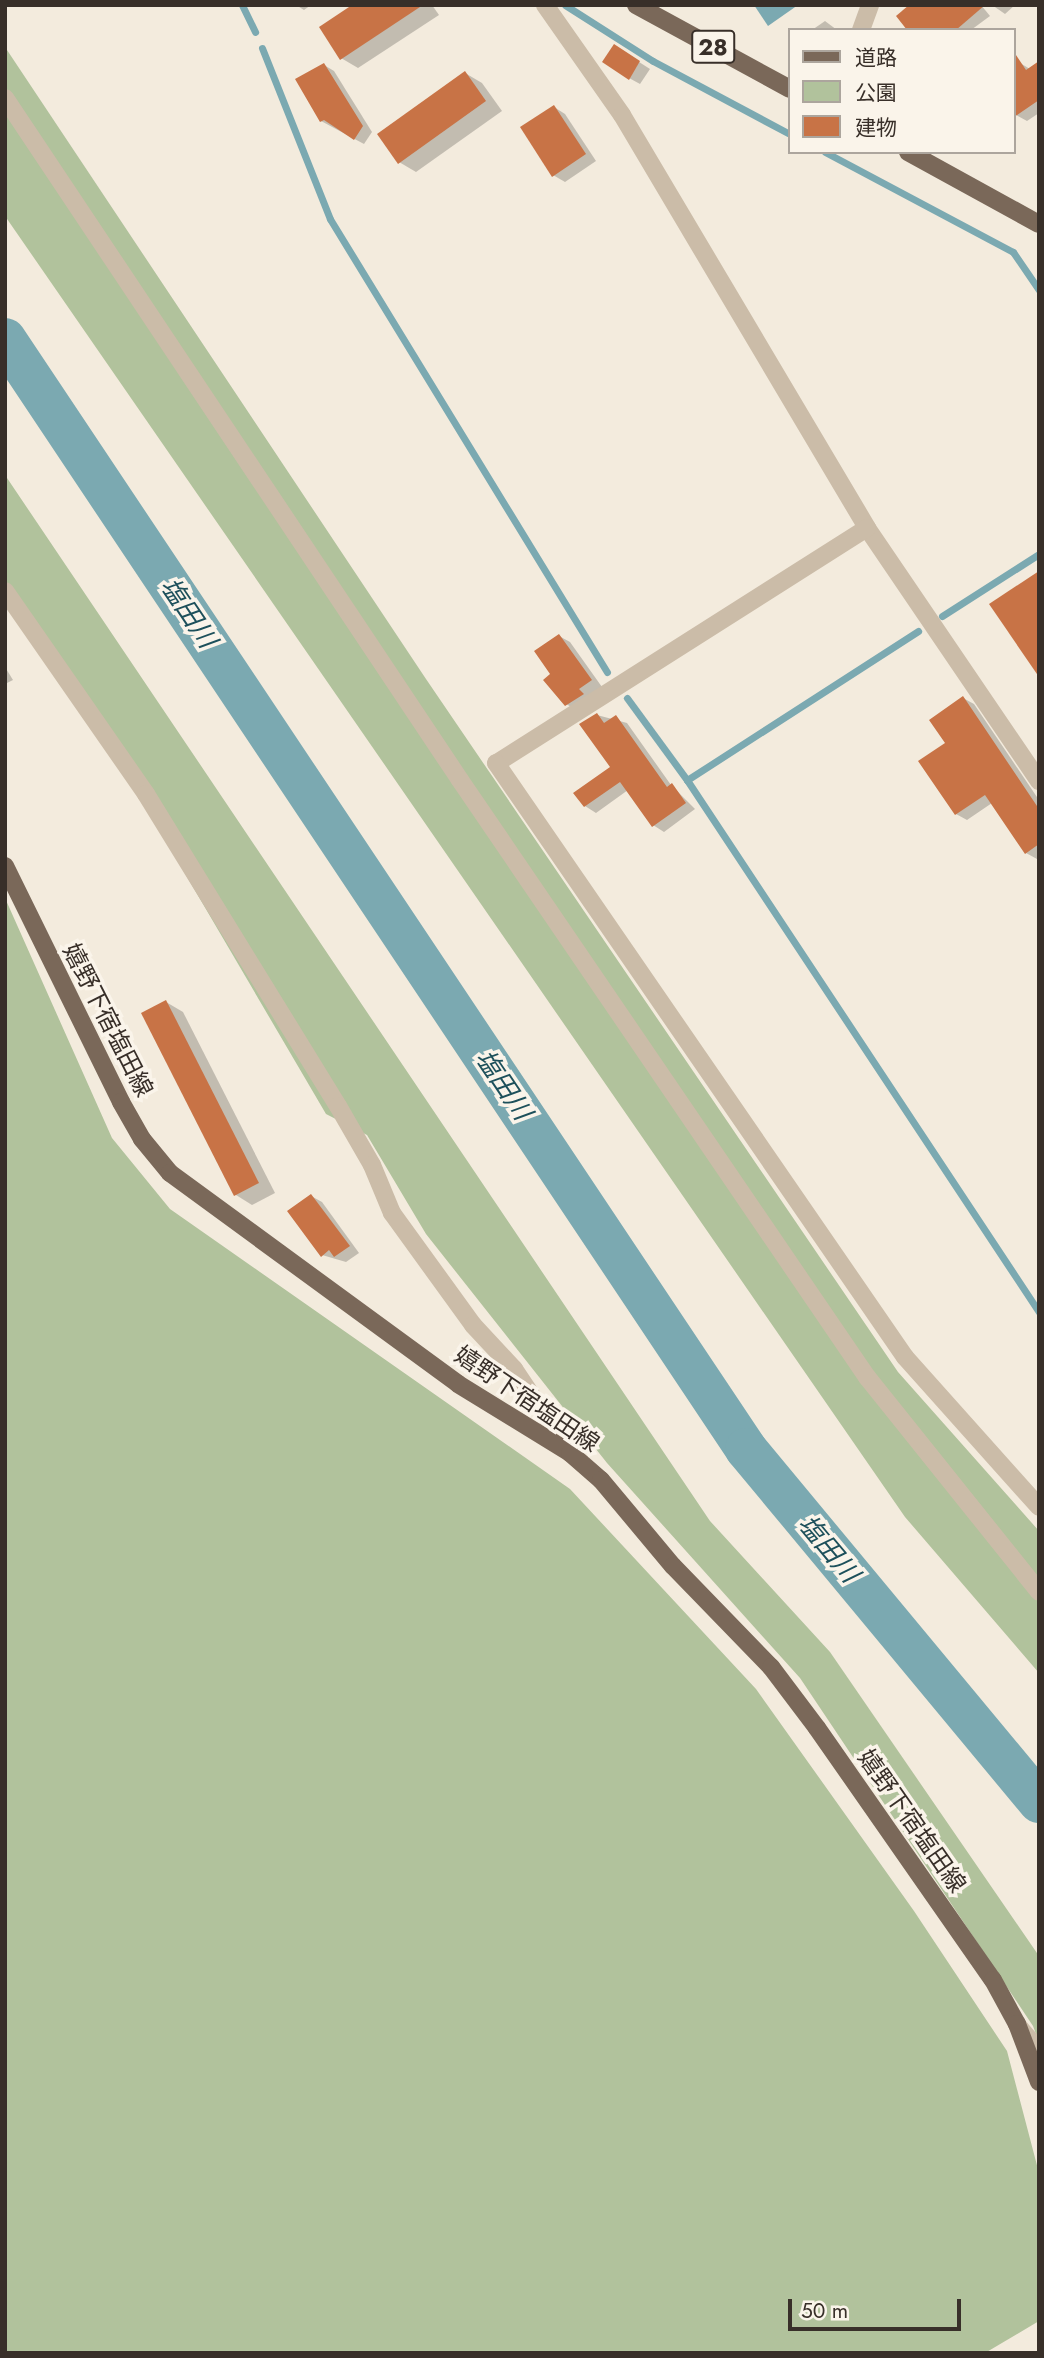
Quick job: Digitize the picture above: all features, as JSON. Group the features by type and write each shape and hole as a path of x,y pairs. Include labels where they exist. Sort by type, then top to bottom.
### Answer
{"main road":[{"name":"28","path":"636,5 788,88"},
{"path":"912,154 1039,224"},
{"name":"嬉野下宿塩田線","path":"5,866 121,1102 142,1139 170,1172 458,1384 569,1453 601,1480 673,1566 771,1667 993,1980 1017,2024 1039,2082"}],"street":[{"path":"545,5 622,115 867,528 1039,781"},
{"path":"862,28 870,5"},
{"path":"5,98 460,780 867,1377 1039,1592"},
{"path":"867,528 496,763 905,1357 1039,1507"},
{"path":"5,591 146,794 338,1106 372,1165 392,1213 473,1325 514,1368 569,1453"},
{"path":"1017,2024 1039,2050"}],"green space":[{"path":"5,47 426,679 898,1372 1039,1531 1039,1673 905,1517 5,216"},
{"path":"5,475 710,1521 830,1652 1039,1956 1039,2042 1033,2026 800,1678 607,1463 426,1234 367,1135 326,1114 139,795 5,596"},
{"path":"5,898 112,1138 170,1209 570,1489 756,1689 914,1911 1007,2051 1039,2173 1039,2321 985,2353 5,2353"}],"water":[{"path":"754,5 798,5 768,26"}],"building":[{"path":"352,5 423,5 340,60 319,27"},
{"path":"909,5 985,5 958,28 905,28 896,16"},
{"path":"614,44 640,61 629,80 602,62"},
{"path":"1016,55 1026,70 1039,61 1039,100 1016,116"},
{"path":"324,63 363,126 354,140 324,120 320,122 295,79"},
{"path":"465,71 486,101 398,164 377,134"},
{"path":"554,105 586,154 552,177 520,127"},
{"path":"1039,571 1039,677 989,604"},
{"path":"559,634 592,680 579,689 584,694 565,706 543,680 550,674 534,651"},
{"path":"963,696 1039,809 1039,844 1025,854 985,795 955,815 918,761 945,743 929,720"},
{"path":"597,713 604,723 616,715 667,787 672,783 686,803 652,827 620,782 584,807 573,793 610,767 579,724"},
{"path":"166,1000 259,1183 234,1196 141,1013"},
{"path":"311,1194 350,1246 334,1257 329,1250 321,1257 287,1211"}],"waterway":[{"path":"242,5 255,32"},
{"path":"565,5 653,61 788,133"},
{"path":"262,48 330,219 607,672"},
{"path":"829,154 1013,252 1039,290"},
{"name":"塩田川","path":"5,339 746,1449 1039,1802"},
{"path":"942,616 1039,554"},
{"path":"627,698 687,780 918,631"},
{"path":"687,780 1039,1312"}]}
